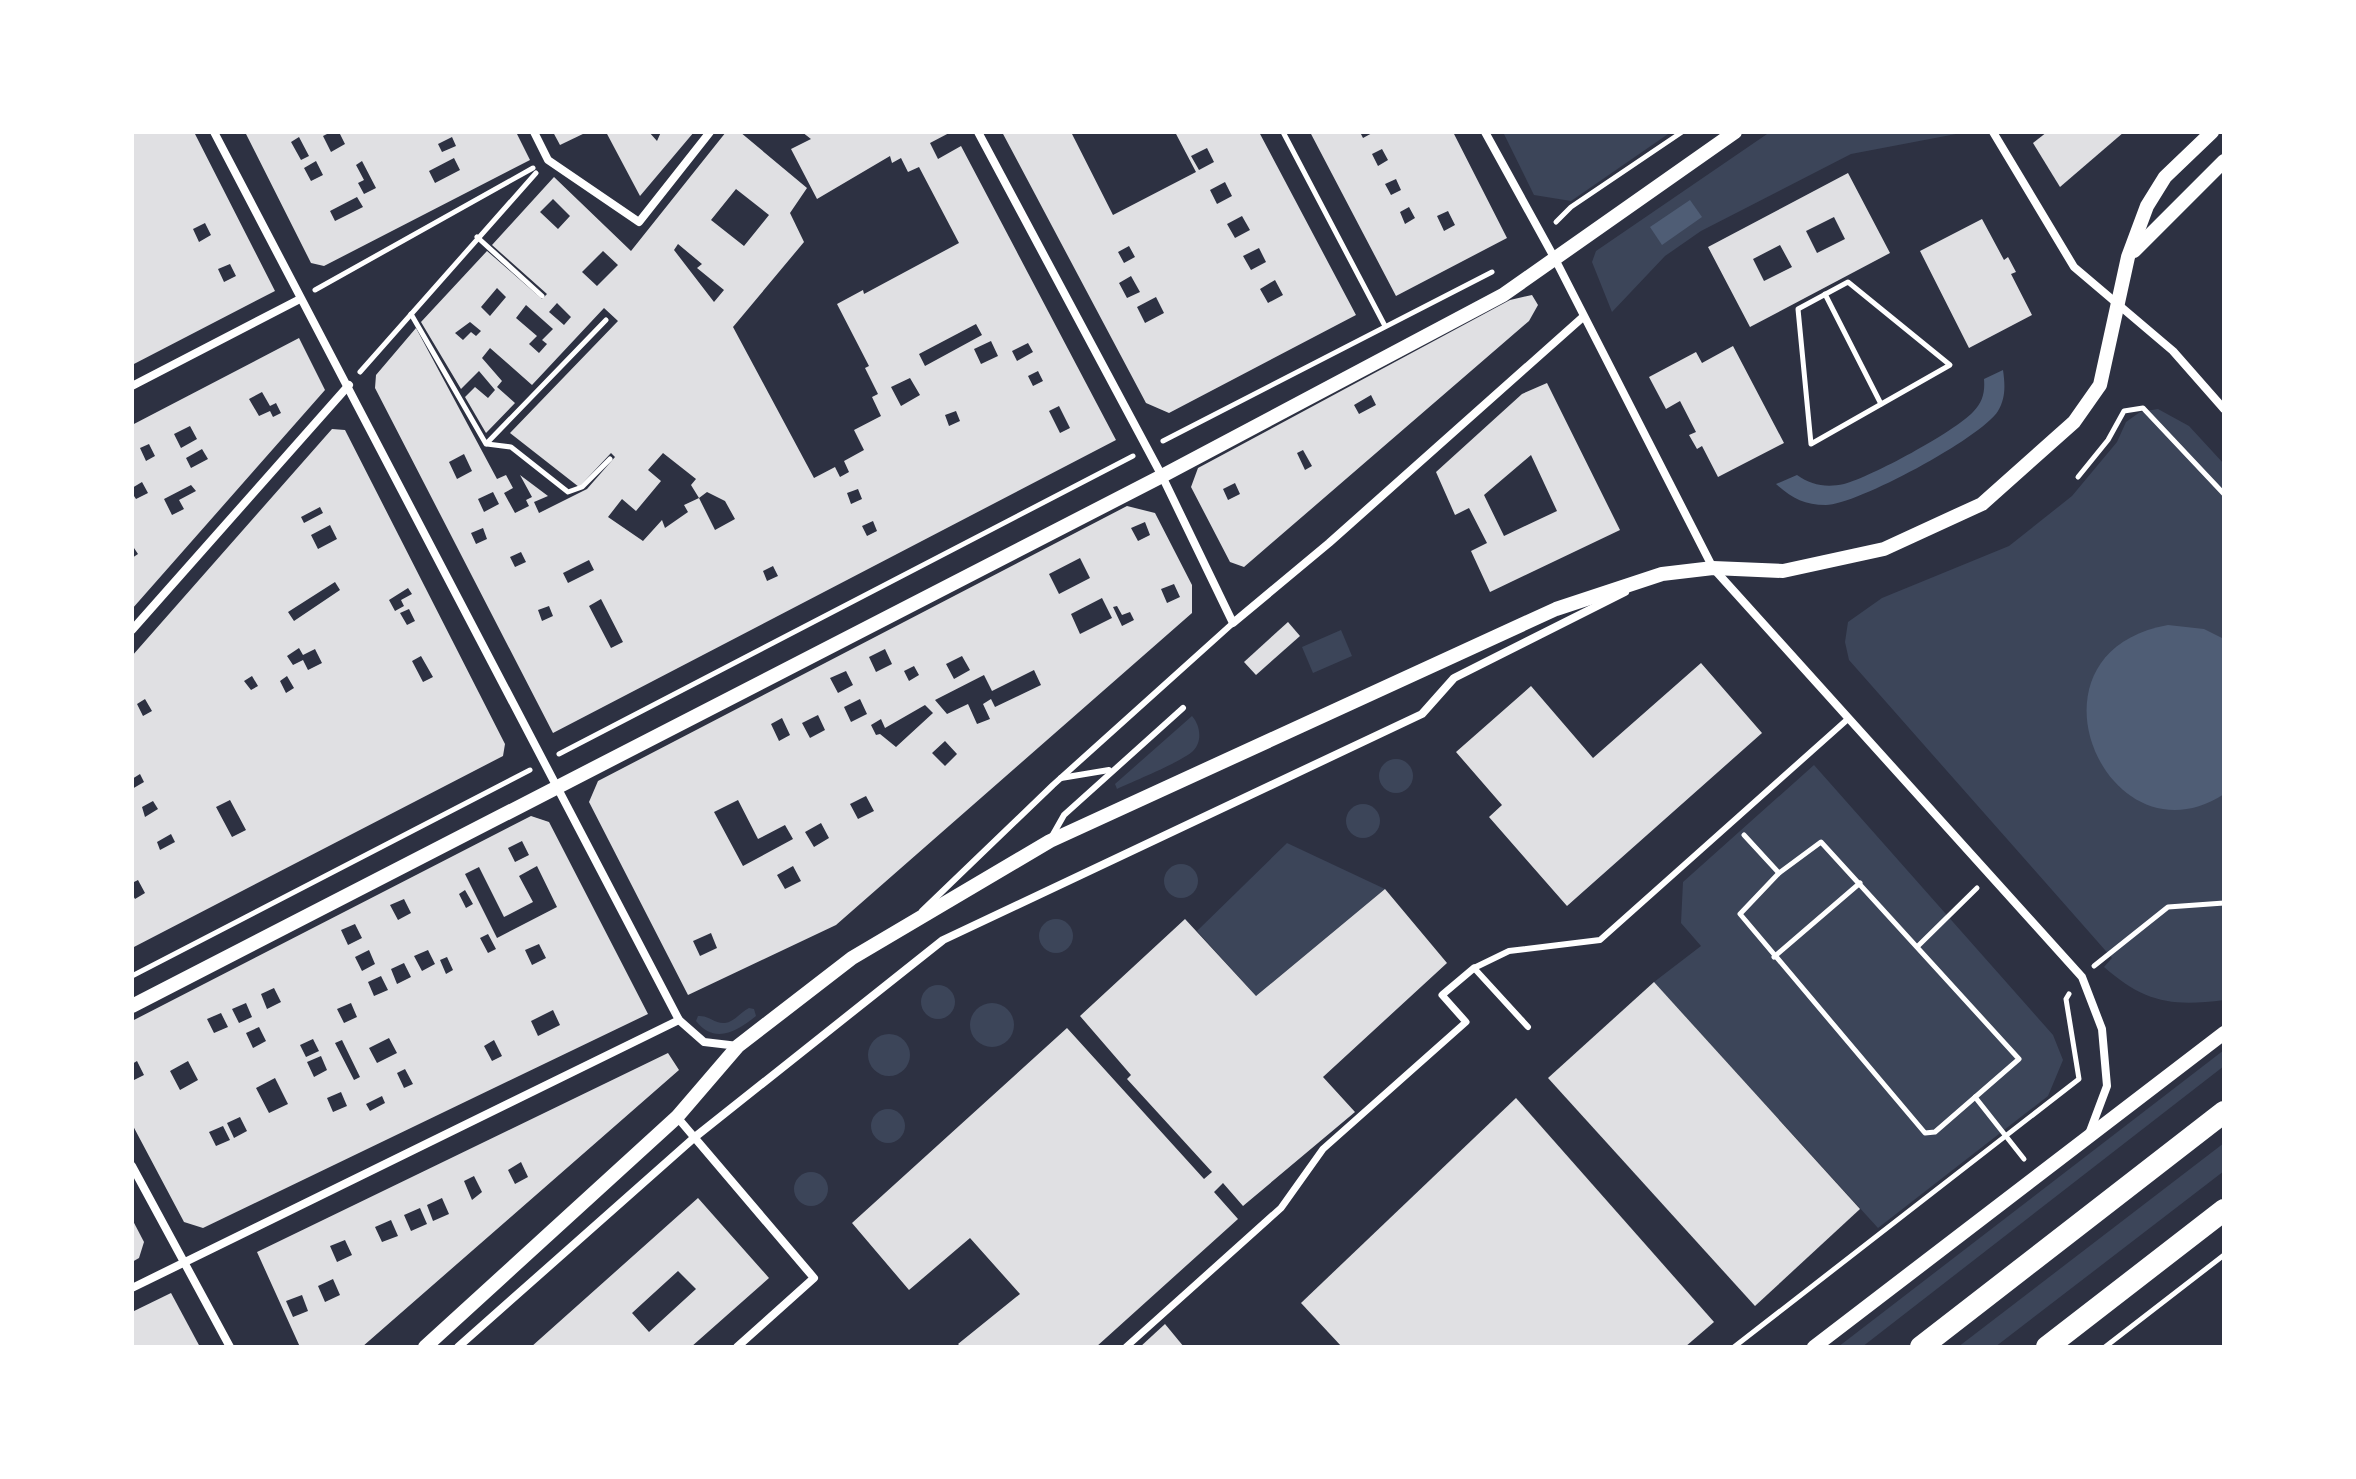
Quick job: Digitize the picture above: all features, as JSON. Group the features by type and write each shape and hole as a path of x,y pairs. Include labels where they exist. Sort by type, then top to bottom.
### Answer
{"highway":[{"path":"1921,1347 2224,1112"},
{"path":"2047,1347 2224,1210"}],"street":[{"path":"214,132 679,1020 704,1042 738,1046"},
{"path":"534,132 548,160 639,222 710,132"},
{"path":"978,132 1162,476 1233,623 1329,543 1583,317"},
{"path":"1485,132 1555,259 1713,568 2082,977 2102,1029 2107,1086 2087,1137"},
{"path":"132,1006 1162,476 1503,295 1735,132"},
{"path":"1993,132 2074,267 2173,351 2224,409"},
{"path":"425,1347 677,1117 738,1046 852,958 1050,841 1556,609 1662,574 1713,568 1783,571 1884,549 1982,504 2074,422 2100,385 2128,257 2147,206 2165,177 2212,132"},
{"path":"2128,257 2224,161"},
{"path":"132,386 300,299"},
{"path":"132,630 349,385"},
{"path":"458,1347 695,1137 943,940 1422,714 1454,678 1662,574"},
{"path":"1126,1347 1281,1208 1323,1149 1466,1022 1442,995 1474,968"},
{"path":"132,1288 679,1020"},
{"path":"1814,1347 2224,1033"},
{"path":"677,1117 814,1278 737,1347"},
{"path":"132,1166 230,1347"}],"lane":[{"path":"905,927 1061,778 1233,623"},
{"path":"1050,841 1064,815 1183,708"},
{"path":"1528,1027 1474,968 1509,951 1600,940 1849,718"},
{"path":"1061,778 1111,770"}],"path":[{"path":"1283,132 1385,326"},
{"path":"1541,237 1571,207 1682,132"},
{"path":"300,299 548,160"},
{"path":"349,385 548,160"},
{"path":"477,237 542,296"},
{"path":"132,976 1497,270"},
{"path":"1848,282 1950,365 1881,404 1811,444 1798,309 1848,282"},
{"path":"1825,294 1881,404"},
{"path":"411,314 486,444"},
{"path":"486,444 606,320"},
{"path":"2078,477 2108,440 2124,411 2138,408 2149,413 2224,494"},
{"path":"486,444 511,447 568,492 582,487 610,459"},
{"path":"1732,822 1779,873"},
{"path":"1821,842 1860,883 2019,1059 1935,1132 1925,1133 1740,914 1779,873 1821,842"},
{"path":"1918,946 1990,875"},
{"path":"1774,957 1860,883"},
{"path":"1734,1347 2007,1138 2079,1079 2066,999 2082,977 2168,907 2224,903"},
{"path":"1975,1097 2037,1176"},
{"path":"2105,1347 2224,1255"}],"shaded area":[{"path":"1503,132 1671,132 1571,201 1534,195"},
{"path":"1770,132 1956,134 1851,154 1701,231 1665,256 1612,312 1592,262 1596,251"},
{"path":"1690,200 1702,217 1662,245 1650,227"},
{"path":"2003,370 2004,386 1998,411 1968,437 1917,468 1863,494 1826,505 1799,500 1776,484 1797,475 1819,485 1844,484 1892,463 1963,421 1981,401 1984,379"},
{"path":"2158,409 2189,426 2224,464 2224,1000 2205,1002 2173,1002 2146,995 2104,967 2112,958 1849,660 1845,642 1848,622 1882,598 2009,546 2072,496 2117,442 2126,422 2140,412"},
{"path":"2168,625 2204,629 2224,639 2224,794 2182,810 2144,804 2114,781 2094,748 2087,711 2095,674 2121,643"},
{"path":"1341,630 1352,656 1313,673 1302,647"},
{"path":"1192,716 1199,733 1193,751 1117,789 1115,784"},
{"path":"1396,759 1408,764 1413,776 1408,788 1396,793 1384,788 1379,776 1384,764"},
{"path":"1814,765 2053,1035 2063,1060 2048,1096 1878,1228 1654,982 1701,946 1681,923 1683,882"},
{"path":"1363,804 1375,809 1380,821 1375,833 1363,838 1351,833 1346,821 1351,809"},
{"path":"1287,843 1385,889 1256,996 1197,931"},
{"path":"1181,864 1193,869 1198,881 1193,893 1181,898 1169,893 1164,881 1169,869"},
{"path":"1056,919 1068,924 1073,936 1068,948 1056,953 1044,948 1039,936 1044,924"},
{"path":"938,985 950,990 955,1002 950,1014 938,1019 926,1014 921,1002 926,990"},
{"path":"992,1003 1007,1010 1014,1025 1007,1040 992,1047 977,1040 970,1025 977,1010"},
{"path":"749,1008 754,1009 756,1016 726,1033 711,1032 696,1021 698,1016 702,1016 725,1023"},
{"path":"889,1034 904,1040 910,1055 904,1070 889,1076 874,1070 868,1055 874,1040"},
{"path":"2224,1050 2224,1066 1862,1347 1838,1347"},
{"path":"888,1109 900,1114 905,1126 900,1138 888,1143 876,1138 871,1126 876,1114"},
{"path":"2224,1143 2224,1171 1995,1347 1958,1347"},
{"path":"811,1172 823,1177 828,1189 823,1201 811,1206 799,1201 794,1189 799,1177"}],"building":[{"path":"132,132 194,132 275,291 132,365","holes":["205,223 211,235 199,242 193,229","230,264 236,276 224,282 218,269"]},
{"path":"245,132 331,132 323,136 331,152 345,144 339,132 516,132 530,160 324,266 311,263","holes":["299,137 309,156 301,160 291,142","452,137 456,146 442,152 438,144","454,158 460,170 435,183 429,171","316,161 323,175 311,181 304,168","362,161 376,188 364,194 358,183 364,180 356,165","357,197 363,207 335,221 330,211"]},
{"path":"553,132 587,132 560,145"},
{"path":"606,132 649,132 657,141 661,132 694,132 640,196"},
{"path":"726,132 740,132 807,188 790,213 804,242 733,327 814,478 835,467 840,477 849,472 844,461 864,450 854,430 881,416 872,397 878,394 865,368 869,366 837,304 863,290 864,294 959,243 919,167 908,172 901,158 892,163 890,156 817,199 791,149 811,139 802,132 951,132 930,143 938,159 961,146 1116,440 553,733 375,388 376,375 416,328 497,479 506,475 513,488 504,493 515,513 529,506 526,500 532,497 520,475 548,496 534,502 539,513 587,489 615,457 611,453 579,487 510,433 618,321 604,308 532,385 490,348 482,358 502,381 497,387 515,403 486,433 465,397 475,387 488,398 495,390 479,371 461,389 421,322 487,251 542,299 547,294 492,245 554,177 631,251","holes":["736,189 769,215 744,246 711,220","553,199 570,216 558,229 540,212","678,244 702,264 697,268 724,290 714,302 674,250","603,251 618,265 597,286 582,272","497,288 506,297 490,316 481,307","557,303 571,317 564,325 549,312","526,305 553,329 542,340 547,344 539,353 529,344 537,336 516,318","470,322 481,331 476,336 471,332 463,340 455,333","976,324 982,335 925,366 919,354","991,341 998,356 981,364 974,349","1028,343 1033,352 1017,361 1012,351","1038,371 1043,381 1033,386 1028,376","910,378 920,395 901,406 891,387","1059,406 1070,428 1060,433 1049,411","956,411 960,421 949,426 945,415","663,453 696,479 691,485 699,498 684,505 688,512 665,528 662,520 643,541 608,517 622,499 636,511 661,481 648,470","464,454 472,471 457,479 449,462","858,489 862,499 851,504 847,493","493,492 499,504 484,512 478,499","707,492 725,501 735,519 715,530 699,498","873,521 877,531 867,536 862,526","483,528 487,539 476,544 471,533","521,552 526,562 515,567 510,557","589,560 594,570 568,583 563,573","773,566 778,576 767,581 763,571","601,599 623,642 611,648 589,606","549,606 553,616 542,621 538,610"]},
{"path":"1002,132 1071,132 1113,215 1196,172 1175,132 1259,132 1356,315 1169,413 1146,403","holes":["1207,148 1214,162 1199,170 1191,156","1225,182 1232,196 1217,204 1210,190","1242,216 1250,230 1235,238 1227,224","1129,246 1135,257 1124,263 1118,252","1259,248 1266,262 1251,270 1243,256","1131,276 1140,292 1127,298 1119,283","1275,280 1283,295 1268,303 1260,289","1156,297 1164,313 1145,323 1137,307"]},
{"path":"1310,132 1360,132 1363,138 1374,132 1453,132 1507,238 1396,296","holes":["1382,149 1388,160 1378,166 1372,154","1396,179 1401,190 1391,195 1385,184","1409,207 1415,218 1405,224 1400,212","1448,211 1455,225 1444,231 1437,216"]},
{"path":"2047,132 2124,132 2060,187 2033,143"},
{"path":"1848,173 1890,253 1750,327 1708,247","holes":["1834,217 1845,239 1817,253 1806,231","1780,245 1792,267 1764,281 1753,259"]},
{"path":"1982,219 2004,260 2008,257 2016,272 2011,274 2032,315 1969,348 1920,251"},
{"path":"1532,295 1538,305 1529,321 1244,567 1230,562 1191,487 1198,468 1510,300","holes":["1371,395 1376,405 1359,414 1354,405","1303,450 1312,466 1305,470 1297,453","1235,483 1240,494 1228,500 1223,489"]},
{"path":"299,338 325,390 132,609 132,558 138,554 132,545 132,493 136,499 148,493 142,482 132,488 132,425","holes":["262,392 270,406 276,403 281,413 273,417 270,411 259,416 249,399","190,426 197,439 181,448 174,434","149,444 155,456 146,461 140,448","202,449 208,459 191,468 186,458","191,485 196,491 179,500 184,509 172,515 164,499"]},
{"path":"1733,346 1784,443 1718,477 1702,446 1697,449 1689,435 1696,432 1680,401 1666,409 1649,377 1696,352 1702,363"},
{"path":"1547,383 1620,530 1490,592 1471,551 1487,543 1469,508 1455,515 1436,472 1522,394","holes":["1531,455 1557,511 1504,536 1484,495"]},
{"path":"332,429 345,430 505,744 503,756 132,948 132,894 135,899 145,893 138,880 132,883 132,789 144,782 140,774 132,779 132,656","holes":["320,507 323,513 304,523 301,517","330,525 337,539 318,549 311,535","335,582 340,590 294,621 288,612","408,588 412,594 401,600 404,606 395,611 389,600","409,609 415,621 407,625 400,613","299,648 303,655 315,649 322,663 308,670 303,660 293,665 287,656","421,656 433,677 423,682 412,661","252,676 258,686 251,690 244,681","287,676 294,688 286,693 280,681","145,699 152,711 143,716 137,704","230,800 246,830 232,837 216,807","153,801 158,809 145,817 142,807","171,834 175,842 160,850 157,842"]},
{"path":"1127,506 1155,513 1192,585 1192,613 836,925 688,995 589,802 598,781","holes":["1145,522 1150,535 1138,541 1131,528","1080,558 1090,578 1059,594 1049,574","1174,584 1180,597 1167,603 1161,589","1102,598 1112,618 1080,634 1071,614","1117,606 1122,615 1130,612 1134,620 1122,626 1113,607","885,649 892,664 876,672 869,657","962,656 970,670 954,679 946,664","914,666 919,675 909,681 904,671","1034,670 1041,685 995,707 991,699 983,704 990,719 977,724 968,704 947,714 935,700 984,675 992,691","846,671 853,685 838,693 830,678","860,699 867,714 851,722 844,707","925,705 933,713 896,747 880,734 876,735 871,725 881,719 885,728","818,715 825,730 810,738 802,723","782,718 790,735 779,741 771,724","945,741 957,754 945,766 932,753","866,796 874,811 858,819 850,804","738,800 758,839 785,825 793,839 743,866 714,812","821,823 829,838 814,847 805,832","793,866 801,881 785,889 777,875","711,933 717,948 700,956 693,941"]},
{"path":"1288,622 1300,636 1256,675 1244,662"},
{"path":"1701,663 1762,733 1567,906 1489,817 1502,805 1456,752 1531,686 1593,758"},
{"path":"531,816 549,822 648,1014 203,1228 184,1222 132,1124 132,1081 144,1075 137,1061 132,1064 132,1021","holes":["522,841 529,855 515,862 508,848","537,866 557,907 497,938 465,874 479,867 504,917 533,902 519,876","465,890 473,904 466,908 459,894","404,899 411,913 398,920 390,905","355,924 362,938 348,945 341,930","488,934 496,949 488,953 480,938","539,944 546,958 532,965 525,950","369,950 375,964 362,971 355,957","428,950 435,964 422,971 414,956","447,957 453,970 446,974 440,960","404,963 411,977 397,984 391,969","381,976 388,990 374,996 368,982","274,988 281,1002 267,1009 261,994","246,1003 252,1017 239,1023 232,1009","351,1003 357,1017 344,1023 337,1009","553,1010 560,1025 538,1036 531,1021","221,1013 228,1027 214,1033 207,1019","259,1027 266,1041 253,1048 246,1033","389,1038 397,1053 377,1063 369,1048","313,1039 319,1051 306,1057 300,1045","342,1040 360,1077 354,1080 335,1043","494,1040 502,1056 492,1061 484,1046","321,1056 327,1070 314,1077 307,1062","188,1061 198,1080 180,1090 170,1071","405,1069 413,1084 404,1088 397,1073","275,1078 288,1104 269,1113 256,1088","341,1092 347,1106 333,1112 327,1098","382,1096 385,1103 370,1111 366,1104","240,1117 247,1131 234,1138 227,1123","223,1126 230,1140 216,1146 209,1132"]},
{"path":"1385,889 1447,963 1323,1077 1355,1112 1243,1206 1223,1183 1214,1192 1238,1219 1096,1347 961,1347 958,1344 1020,1294 970,1238 909,1290 852,1223 1067,1028 1204,1179 1212,1172 1127,1079 1131,1075 1080,1016 1185,919 1256,996"},
{"path":"1654,982 1860,1209 1755,1306 1548,1078"},
{"path":"668,1053 679,1070 362,1347 300,1347 257,1252","holes":["521,1162 528,1177 515,1184 508,1170","474,1176 482,1192 472,1200 464,1181","442,1198 449,1214 433,1221 427,1205","420,1208 427,1224 411,1231 404,1215","391,1220 398,1236 382,1242 375,1227","345,1240 352,1255 337,1262 330,1246","333,1279 340,1295 325,1302 318,1286","302,1295 308,1311 293,1317 286,1301"]},
{"path":"1516,1098 1714,1322 1685,1347 1342,1347 1301,1303"},
{"path":"698,1198 769,1278 691,1347 531,1347","holes":["678,1271 696,1289 649,1332 632,1313"]},
{"path":"132,1219 144,1242 139,1258 132,1262"},
{"path":"171,1293 200,1347 132,1347 132,1312"},
{"path":"1165,1324 1184,1347 1140,1347"}]}
